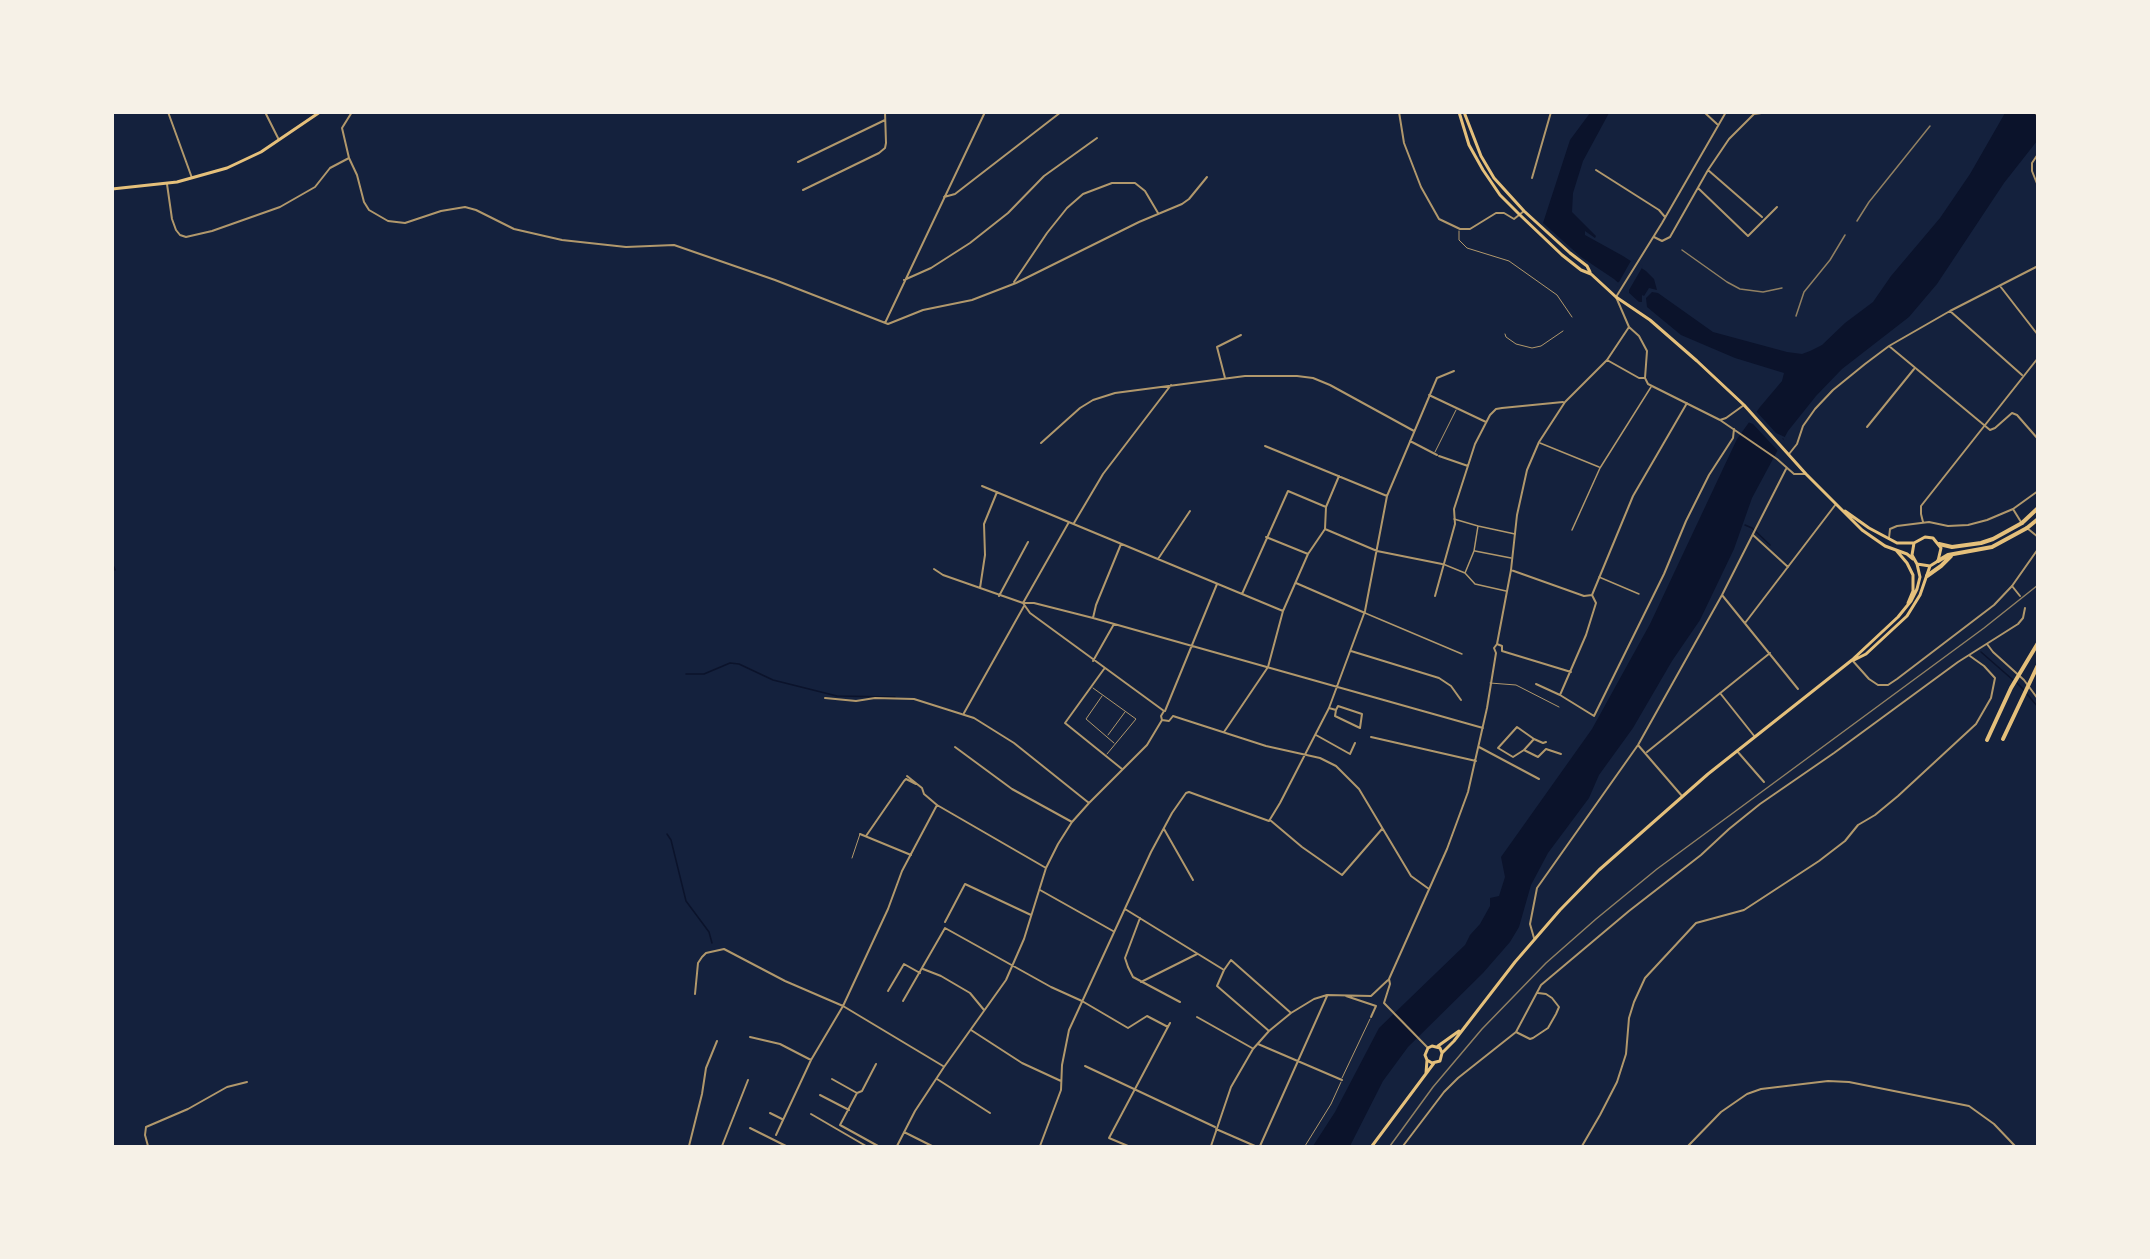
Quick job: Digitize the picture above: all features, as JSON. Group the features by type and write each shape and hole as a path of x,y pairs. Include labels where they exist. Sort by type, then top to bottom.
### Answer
{"highway":[{"path":"1939,544 1952,547 1980,543 2002,535 2022,523 2037,508"},
{"path":"1938,561 1948,555 1992,547 2012,538 2037,519"},
{"path":"1927,576 1954,554"},
{"path":"1987,740 2011,688 2037,643"},
{"path":"2003,739 2037,665"}],"main road":[{"path":"112,189 167,184 227,168 261,152 320,112"},
{"path":"1372,1146 1434,1063 1441,1059 1442,1053 1534,939 1599,870 1737,751 1852,660 1906,607 1914,595 1920,572 1917,564 1907,554 1885,546 1862,530 1806,474 1745,406 1650,320 1616,297 1591,274 1581,270 1562,255 1520,215 1500,195 1483,170 1469,145 1459,112"},
{"path":"1464,112 1471,135 1487,166 1503,189 1570,254 1587,266 1591,274"},
{"path":"1836,504 1860,522 1891,540 1905,544 1914,543"},
{"path":"1913,559 1911,551 1914,543 1921,537 1929,537 1939,544 1941,552 1938,561 1930,566 1917,564"},
{"path":"1896,550 1913,575 1913,591 1906,607"},
{"path":"1852,660 1866,654 1907,616 1920,595 1930,566"},
{"path":"1426,1074 1425,1053 1428,1048 1437,1047 1463,1028"},
{"path":"1437,1047 1442,1053"},
{"path":"1427,1060 1434,1063"}],"street":[{"path":"168,112 192,179"},
{"path":"265,112 279,140"},
{"path":"352,112 342,128 349,158 357,175 364,202 375,215 396,223 405,223 441,211 465,207 514,229 562,240 626,247 674,245 775,280 888,324 923,310 972,300 1012,284 1158,213 1182,204 1207,177"},
{"path":"804,190 879,153 886,143 885,112"},
{"path":"885,322 985,112"},
{"path":"944,197 955,194 1061,112"},
{"path":"1399,112 1404,143 1420,187 1439,219 1460,229 1470,228 1496,213 1504,213 1514,219 1524,211"},
{"path":"1532,178 1551,112"},
{"path":"1704,112 1719,125"},
{"path":"1726,112 1654,237 1616,297 1629,327 1642,340 1647,351 1645,378 1651,387 1720,420 1777,459 1794,474 1806,474"},
{"path":"1654,237 1662,241 1670,237 1708,170 1739,127 1754,114 1769,112"},
{"path":"798,162 885,120"},
{"path":"904,280 932,268 970,243 1008,213 1044,176 1097,138"},
{"path":"2037,154 2032,164 2032,171 2037,186"},
{"path":"167,184 172,219 176,230 180,235 186,237 254,218 280,207 315,187 330,168 349,158"},
{"path":"1596,170 1659,210 1665,217"},
{"path":"1708,170 1761,217"},
{"path":"1012,284 1047,233 1067,208 1083,194 1112,183 1135,183 1145,191 1158,213"},
{"path":"1698,188 1748,236 1777,207"},
{"path":"1787,452 1797,444 1803,426 1821,402 1889,346 2037,266"},
{"path":"2000,286 2037,335"},
{"path":"1950,311 2022,375"},
{"path":"1211,1146 1231,1087 1253,1049 1269,1031 1291,1013 1314,999 1327,995 1371,996 1389,979 1467,795 1483,728 1496,653 1494,648 1497,644 1511,570 1517,515 1527,470 1539,442 1565,402 1607,360 1629,327"},
{"path":"1225,378 1217,347 1241,335"},
{"path":"1889,346 1983,425 1990,429 1995,428 2012,413 2017,415 2037,439"},
{"path":"1923,522 1920,514 1921,506 2037,358"},
{"path":"1607,360 1639,378 1645,378"},
{"path":"1866,427 1914,368"},
{"path":"1269,820 1329,708 1335,687 1365,613 1387,496 1437,378 1454,371"},
{"path":"1041,443 1080,408 1093,400 1115,393 1225,378 1297,376 1312,378 1330,385 1414,431"},
{"path":"1074,523 1103,474 1171,385"},
{"path":"1572,530 1600,468 1651,387"},
{"path":"1429,395 1486,422"},
{"path":"1435,596 1442,564 1455,524 1454,509 1475,444 1486,422 1496,409 1565,402"},
{"path":"1592,595 1633,496 1687,403"},
{"path":"1720,420 1745,406"},
{"path":"1536,684 1560,695 1594,716 1664,574 1686,520 1709,475 1733,438 1734,429"},
{"path":"1410,441 1437,455 1468,466"},
{"path":"1539,442 1600,468"},
{"path":"1265,446 1387,496"},
{"path":"1534,939 1530,924 1537,888 1638,744 1722,595 1786,469"},
{"path":"1224,732 1268,667 1283,611 1308,554 1325,529 1326,507 1339,476"},
{"path":"982,486 1283,611"},
{"path":"1242,594 1288,491 1326,507"},
{"path":"1891,540 1888,536 1890,530 1897,526 1923,522 1948,526 1968,525 1987,520 2013,509 2037,491"},
{"path":"980,588 985,555 984,524 997,492"},
{"path":"1744,623 1836,504"},
{"path":"2013,509 2022,523"},
{"path":"1158,559 1190,511"},
{"path":"1454,519 1516,534"},
{"path":"964,714 1070,522"},
{"path":"1465,573 1474,551 1478,526"},
{"path":"2027,528 2037,537"},
{"path":"1325,529 1377,551 1442,564 1465,573 1475,584 1506,591"},
{"path":"1754,534 1788,567"},
{"path":"1266,537 1308,554"},
{"path":"999,596 1028,542"},
{"path":"1093,618 1121,544"},
{"path":"1852,660 1875,684 1888,685 1994,605 2012,586 2037,549"},
{"path":"1474,551 1512,558"},
{"path":"934,569 943,575 1023,604 1034,603 1093,618 1483,728"},
{"path":"1511,570 1584,596 1592,595"},
{"path":"1600,577 1639,594"},
{"path":"1296,583 1462,654"},
{"path":"897,1146 944,1067 1014,966 1046,868 1058,844 1072,822 1089,803 1147,745 1162,720 1161,716 1167,711 1217,584"},
{"path":"2012,586 2020,596"},
{"path":"1560,695 1571,672 1596,603 1592,595"},
{"path":"1722,595 1798,689"},
{"path":"1023,604 1030,614 1104,669 1173,716 1266,746 1305,754 1327,762 1345,773 1359,789 1411,876 1429,889"},
{"path":"1403,1146 1444,1092 1516,1032 1541,985 1629,910 1701,855 1728,829 1777,792 2018,624 2023,618 2025,608"},
{"path":"1093,661 1114,624"},
{"path":"1497,644 1502,646 1503,651"},
{"path":"1987,644 2024,680 2037,699"},
{"path":"1351,651 1439,678 1451,686 1461,700"},
{"path":"1496,653 1503,651 1571,672"},
{"path":"1647,752 1770,653"},
{"path":"1582,1146 1617,1082 1626,1054 1629,1018 1645,978 1696,923 1744,910 1819,861 1845,841 1858,825 1875,815 1898,796 1976,724 1991,698 1995,678 1970,656"},
{"path":"1104,669 1065,723 1123,770"},
{"path":"1720,693 1755,737"},
{"path":"825,698 856,701 875,698 914,699 964,714 1014,743 1089,803"},
{"path":"1338,706 1362,714 1360,728 1335,716 1336,710 1338,706"},
{"path":"1329,708 1336,710"},
{"path":"1162,720 1169,722 1173,716"},
{"path":"1494,754 1517,727 1534,739 1546,742"},
{"path":"1316,735 1350,754 1355,743"},
{"path":"1371,737 1476,761"},
{"path":"1498,748 1513,757 1524,750 1534,739"},
{"path":"1638,744 1683,796"},
{"path":"955,747 1012,789 1072,822"},
{"path":"1479,747 1523,772 1539,778"},
{"path":"1524,750 1538,758 1546,749 1561,754"},
{"path":"1737,751 1764,782"},
{"path":"907,776 937,805 1046,868"},
{"path":"866,836 904,781 906,779 917,784"},
{"path":"1040,1146 1061,1090 1062,1065 1069,1030 1114,931 1164,830 1186,793 1189,792 1269,820 1342,875 1382,829"},
{"path":"776,1135 811,1060 843,1006 888,909 902,871 937,805"},
{"path":"1164,830 1193,880"},
{"path":"860,834 911,855"},
{"path":"945,922 965,884 1031,915"},
{"path":"1040,890 1114,931"},
{"path":"1125,909 1224,970"},
{"path":"1140,918 1125,958 1133,976 1180,1002"},
{"path":"903,1001 945,928 1128,1028 1147,1016 1169,1025 1109,1138 1128,1146"},
{"path":"695,994 698,963 706,953 724,948 785,981 843,1006 944,1067"},
{"path":"1141,982 1197,954"},
{"path":"1269,1031 1217,986 1231,960 1291,1013"},
{"path":"888,991 904,963 920,973"},
{"path":"923,969 970,993 984,1010"},
{"path":"1389,979 1385,1004 1428,1048"},
{"path":"1378,991 1385,996"},
{"path":"1516,1032 1533,1038 1548,1028 1552,1022 1559,1007 1546,994 1538,993"},
{"path":"1260,1146 1327,995"},
{"path":"1344,995 1376,1006 1385,1004"},
{"path":"1371,996 1372,1004"},
{"path":"1371,1017 1376,1006"},
{"path":"1197,1017 1253,1049"},
{"path":"971,1030 1022,1063 1061,1081"},
{"path":"750,1037 780,1044 811,1060"},
{"path":"689,1146 706,1068 717,1041"},
{"path":"1258,1044 1341,1080"},
{"path":"876,1064 840,1125 878,1146"},
{"path":"1085,1066 1256,1146"},
{"path":"832,1079 857,1094"},
{"path":"937,1079 990,1113"},
{"path":"722,1146 748,1080"},
{"path":"1688,1146 1721,1112 1747,1094 1761,1089 1828,1081 1849,1082 1968,1106 1994,1124 2015,1146"},
{"path":"148,1146 145,1135 146,1127 188,1109 227,1087 247,1082"},
{"path":"820,1095 849,1110"},
{"path":"770,1113 782,1119"},
{"path":"812,1114 866,1146"},
{"path":"750,1128 786,1146"},
{"path":"904,1132 932,1146"}],"lane":[{"path":"1460,229 1459,240 1467,248 1509,261 1560,297 1572,317"},
{"path":"1505,334 1506,337 1523,347 1541,346 1563,331"},
{"path":"1437,455 1457,408"},
{"path":"1490,683 1516,685 1559,707"},
{"path":"1091,687 1136,718 1106,756"},
{"path":"1103,695 1086,719 1115,744"},
{"path":"1106,736 1126,711"},
{"path":"852,858 860,834"},
{"path":"1305,1146 1331,1104 1371,1017"}],"water":[{"path":"1590,113 1609,113 1583,161 1573,193 1572,212 1596,236 1595,238 1585,231 1585,235 1623,256 1654,279 1657,290 1649,288 1644,296 1642,295 1642,302 1639,302 1614,279 1581,257 1543,223 1570,140"},
{"path":"2005,113 2037,113 2037,141 2004,183 1937,284 1909,317 1842,369 1816,396 1788,431 1752,498 1734,549 1700,620 1672,661 1633,728 1599,775 1589,798 1548,853 1531,885 1519,927 1510,942 1483,973 1408,1047 1383,1081 1350,1146 1313,1146 1335,1112 1379,1028 1465,945 1490,906 1490,898 1499,896 1505,877 1501,857 1592,729 1650,624 1737,439 1782,381 1784,373 1735,358 1681,335 1647,307 1646,298 1652,292 1658,293 1713,332 1787,352 1802,354 1822,345 1845,323 1873,302 1891,276 1940,218 1970,174"}],"pier":[{"path":"1632,259 1643,266 1629,294 1615,284 1619,282"},
{"path":"1754,409 1776,433 1787,438 1786,440 1782,438 1785,442 1779,452 1753,424 1745,421 1749,421 1748,418"}],"waterway":[{"path":"1745,525 1752,528 1770,545"},
{"path":"1981,652 2013,680"},
{"path":"686,674 704,674 730,663 739,664 773,680 837,696 895,697"},
{"path":"2017,683 2024,690"},
{"path":"2027,694 2038,707"},
{"path":"667,834 671,840 686,901 709,932 712,943"}],"railway":[{"path":"2034,112 2038,116"},
{"path":"1857,221 1869,202 1930,126"},
{"path":"1796,316 1804,292 1830,260 1845,235"},
{"path":"1682,250 1740,289 1763,292 1782,288"},
{"path":"1390,1146 1433,1087 1482,1029 1546,963 1596,919 1657,869 1984,628 2038,585"}]}
